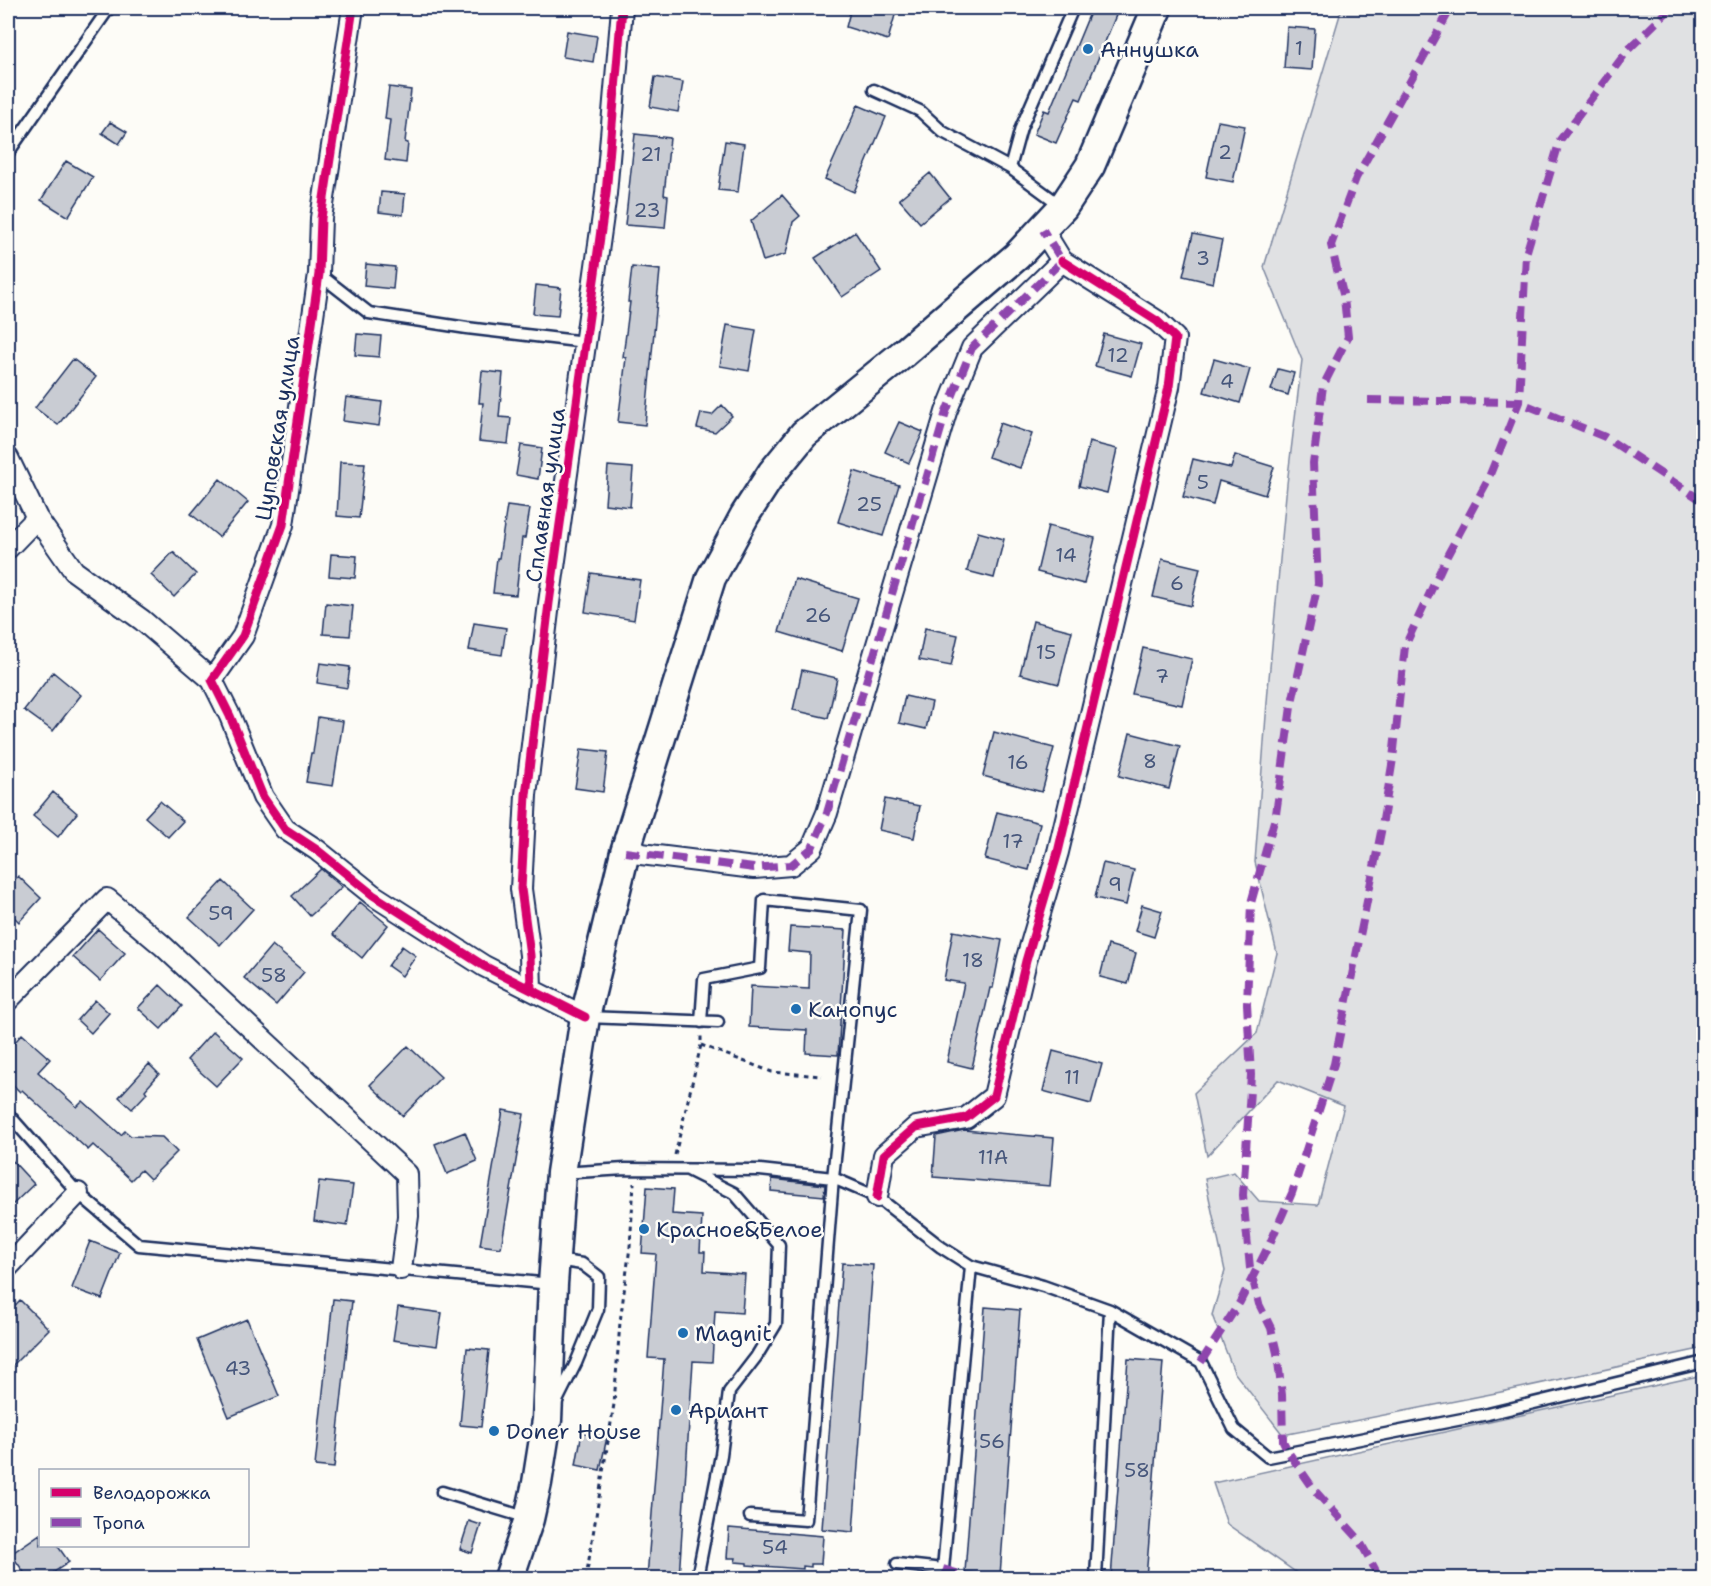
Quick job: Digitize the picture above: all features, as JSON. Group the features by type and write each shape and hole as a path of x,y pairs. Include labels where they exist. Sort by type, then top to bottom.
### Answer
{"main road":[{"path":"509,1578 529,1519 547,1420 561,1173 585,1017 626,852 711,578 744,515 772,473 804,434 1017,256 1063,207 1090,166 1157,8"}],"street":[{"name":"Цуповская улица","path":"212,680 243,636 283,525 319,274 321,218 353,8"},
{"name":"Сплавная улица","path":"531,989 530,955 521,889 526,795 549,603 606,194 622,8"},
{"path":"878,1197 884,1155 916,1127 966,1118 994,1096 1026,961 1058,852 1169,387 1175,338 1157,321 1062,261 1043,230"},
{"path":"626,852 754,868 791,865 812,848 827,813 946,412 972,348 1062,261"},
{"path":"8,458 37,518 74,572 141,620 212,680 230,716 263,797 285,829 317,850 373,895 484,966 585,1017"},
{"path":"8,548 37,518"},
{"path":"8,1000 107,899 162,945 407,1174 408,1216 401,1269"},
{"path":"8,1268 78,1193"}],"lane":[{"path":"8,153 109,8"},
{"path":"1010,168 1021,128 1073,8"},
{"path":"874,90 920,111 943,132 1010,168 1063,207"},
{"path":"319,274 369,313 467,328 585,342"},
{"path":"701,1022 704,979 760,968 764,900 861,910 833,1178 806,1520 750,1516"},
{"path":"585,1017 718,1022"},
{"path":"8,1114 78,1193 139,1245 401,1269 554,1272 582,1264 599,1277 598,1309 576,1363 547,1420"},
{"path":"561,1173 635,1169 760,1170 833,1178 878,1197 941,1247 971,1266 1043,1286 1110,1310 1201,1362 1234,1429 1268,1457 1488,1414 1704,1362"},
{"path":"686,1169 734,1193 779,1245 776,1324 756,1357 729,1392 720,1455 697,1578"},
{"path":"897,1564 943,1569 971,1266"},
{"path":"1096,1578 1110,1310"},
{"path":"442,1492 529,1519"}],"path":[{"path":"671,1169 701,1045 701,1022"},
{"path":"701,1045 772,1072 822,1076"},
{"path":"586,1578 614,1404 620,1322 630,1247 635,1169"}],"shaded area":[{"path":"1342,8 1703,8 1704,1346 1695,1350 1506,1391 1283,1435 1234,1372 1212,1315 1225,1271 1205,1179 1234,1172 1259,1201 1318,1205 1344,1106 1278,1080 1207,1156 1194,1093 1257,1033 1277,953 1255,862 1287,484 1302,360 1264,267"},
{"path":"1703,1375 1703,1578 1304,1578 1227,1524 1213,1483"}],"building":[{"path":"851,8 897,8 888,40 846,27"},
{"name":"Аннушка","path":"1092,8 1119,8 1081,100 1076,98 1056,143 1034,134 1044,110 1049,112"},
{"path":"1287,27 1315,29 1312,70 1284,68"},
{"path":"567,31 597,36 593,62 563,57"},
{"path":"655,77 683,82 678,112 650,107"},
{"path":"389,87 411,90 405,142 408,143 406,163 385,160 390,120 385,119"},
{"path":"858,105 886,117 854,192 825,179"},
{"path":"1218,121 1245,126 1233,182 1206,177"},
{"path":"110,122 127,132 119,144 102,133"},
{"path":"635,134 670,138 664,195 668,196 665,228 625,225"},
{"path":"725,141 744,144 738,192 718,190"},
{"path":"66,161 93,177 68,217 41,200"},
{"path":"930,173 950,198 920,223 899,199"},
{"path":"381,192 405,194 403,215 379,212"},
{"path":"782,195 800,216 793,222 786,254 763,261 751,221"},
{"path":"855,232 881,271 842,297 815,258"},
{"path":"1193,234 1222,240 1213,283 1183,276"},
{"path":"366,264 395,267 393,289 364,286"},
{"path":"632,267 660,270 645,425 618,422 626,358 623,357"},
{"path":"536,285 561,288 558,316 533,314"},
{"path":"727,325 756,330 749,371 720,366"},
{"path":"357,334 381,336 379,357 355,355"},
{"path":"1104,334 1141,344 1132,376 1095,366"},
{"path":"73,359 96,377 58,425 35,408"},
{"path":"1214,359 1250,369 1240,403 1204,392"},
{"path":"1278,369 1294,373 1288,395 1271,390"},
{"path":"482,371 503,373 499,417 511,418 508,444 479,441 483,403 479,403"},
{"path":"346,397 382,402 379,426 343,421"},
{"path":"722,405 732,416 715,432 697,428 701,413 712,415"},
{"path":"899,422 923,432 909,463 885,452"},
{"path":"1000,423 1032,434 1020,468 988,457"},
{"path":"1089,442 1117,449 1107,493 1079,486"},
{"path":"521,445 542,448 538,479 516,475"},
{"path":"1235,455 1274,467 1265,495 1219,481 1213,505 1183,497 1193,459 1231,468"},
{"path":"340,462 365,463 359,518 337,516"},
{"path":"608,466 633,468 630,507 605,504"},
{"path":"854,471 899,485 883,536 838,522"},
{"path":"220,479 248,502 219,537 191,514"},
{"path":"507,506 530,509 525,538 522,538 516,595 493,593"},
{"path":"1048,526 1095,538 1084,584 1037,572"},
{"path":"978,532 1004,539 994,578 967,571"},
{"path":"173,552 196,574 174,597 151,575"},
{"path":"331,554 357,556 355,578 329,576"},
{"path":"1162,559 1200,568 1191,606 1153,597"},
{"path":"591,573 640,580 634,620 585,612"},
{"path":"795,579 858,598 842,651 779,632"},
{"path":"326,603 353,606 350,636 323,634"},
{"path":"1033,621 1072,631 1059,684 1020,674"},
{"path":"474,623 506,628 502,655 469,650"},
{"path":"925,628 958,635 951,666 919,660"},
{"path":"1143,648 1192,659 1182,705 1132,694"},
{"path":"320,663 350,667 347,688 317,683"},
{"path":"802,670 837,678 828,718 793,710"},
{"path":"53,672 81,695 53,731 24,710"},
{"path":"905,696 932,702 926,729 899,723"},
{"path":"318,717 343,721 333,786 306,782"},
{"path":"994,732 1054,748 1042,792 983,776"},
{"path":"1130,733 1180,746 1169,789 1119,776"},
{"path":"581,749 608,752 603,792 575,788"},
{"path":"53,792 77,813 58,837 33,816"},
{"path":"885,799 920,806 914,838 879,830"},
{"path":"160,801 183,821 168,837 145,817"},
{"path":"997,812 1040,823 1029,870 985,859"},
{"path":"1103,863 1134,870 1126,905 1095,898"},
{"path":"321,869 342,887 310,916 292,896"},
{"path":"18,876 41,898 19,922 8,911 8,887"},
{"path":"223,881 253,909 220,945 189,917"},
{"path":"360,902 388,925 362,958 333,934"},
{"path":"1142,905 1162,911 1154,937 1135,931"},
{"name":"Канопус","path":"790,927 846,930 838,1055 806,1053 807,1030 749,1027 751,986 809,989 810,953 788,951"},
{"path":"98,929 125,953 100,981 73,957"},
{"path":"953,931 1002,940 993,988 990,988 972,1068 947,1062 964,983 944,980"},
{"path":"272,945 304,972 276,1005 244,978"},
{"path":"1108,945 1136,953 1128,984 1100,977"},
{"path":"402,946 416,956 402,976 388,966"},
{"path":"160,985 182,1006 161,1029 138,1008"},
{"path":"95,1000 109,1013 91,1033 77,1020"},
{"path":"213,1031 243,1058 216,1086 187,1060"},
{"path":"22,1034 50,1059 38,1072 77,1107 83,1101 121,1135 125,1131 131,1136 162,1137 177,1152 150,1179 141,1170 131,1180 93,1145 88,1150 8,1080 8,1050"},
{"path":"408,1046 441,1077 403,1116 370,1085"},
{"path":"1053,1051 1102,1064 1091,1104 1043,1091"},
{"path":"149,1064 159,1074 145,1090 147,1093 132,1109 119,1097"},
{"path":"503,1110 524,1114 501,1248 480,1245"},
{"path":"964,1130 1054,1138 1050,1186 933,1177 936,1136"},
{"path":"465,1132 477,1161 447,1174 435,1144"},
{"path":"8,1156 34,1184 8,1209"},
{"path":"772,1179 825,1185 824,1196 771,1191"},
{"path":"319,1181 353,1185 347,1226 314,1221"},
{"path":"647,1187 674,1189 672,1214 702,1216 700,1252 705,1252 704,1271 745,1274 742,1313 715,1311 712,1362 693,1361 679,1578 647,1578 664,1359 648,1358 656,1254 642,1253"},
{"path":"90,1241 120,1253 102,1299 72,1288"},
{"path":"842,1263 873,1265 853,1532 822,1529"},
{"path":"333,1299 352,1301 334,1468 315,1466"},
{"path":"20,1300 49,1329 8,1370 8,1313"},
{"path":"398,1307 442,1313 437,1346 393,1340"},
{"path":"985,1307 1020,1310 1000,1575 965,1572"},
{"path":"247,1319 279,1396 229,1417 197,1340"},
{"path":"467,1348 489,1350 481,1427 460,1425"},
{"path":"1128,1359 1163,1362 1146,1578 1111,1578"},
{"path":"582,1432 607,1437 600,1470 576,1465"},
{"path":"469,1521 481,1525 472,1553 460,1549"},
{"path":"729,1528 823,1536 821,1564 811,1564 811,1567 803,1566 803,1569 735,1562 736,1558 727,1558"},
{"path":"39,1535 39,1547 58,1547 69,1562 45,1578 28,1578 11,1554"}],"marked path":[{"path":"1376,1578 1375,1569 1358,1538 1315,1491 1283,1441 1282,1395 1277,1353 1271,1328 1259,1304 1250,1268 1243,1195 1251,1075 1247,1004 1251,903 1276,814 1291,707 1318,584 1313,463 1323,386 1348,337 1344,298 1331,245 1356,178 1451,8"},
{"path":"1201,1362 1240,1302 1270,1243 1292,1193 1334,1064 1381,832 1393,759 1405,646 1448,554 1487,482 1519,402 1526,254 1560,140 1628,50 1671,8"},
{"path":"625,852 754,868 791,865 812,848 827,813 946,412 972,348 1062,261 1043,230"},
{"path":"1368,400 1519,402 1605,437 1704,502"},
{"path":"943,1569 973,1578"}],"cycle path":[{"path":"353,8 321,218 319,274 283,525 243,636 212,680 230,716 263,797 285,829 317,850 373,895 484,966 585,1017"},
{"path":"531,989 530,955 521,889 526,795 549,603 606,194 622,8"},
{"path":"877,1197 884,1155 916,1127 966,1118 994,1096 1026,961 1058,852 1169,387 1175,338 1157,321 1062,261"}],"place":[{"name":"Аннушка","path":"1088,49"},
{"name":"Канопус","path":"796,1009"},
{"name":"Красное&Белое","path":"644,1229"},
{"name":"Magnit","path":"683,1333"},
{"name":"Ариант","path":"676,1410"},
{"name":"Doner House","path":"494,1431"}]}
